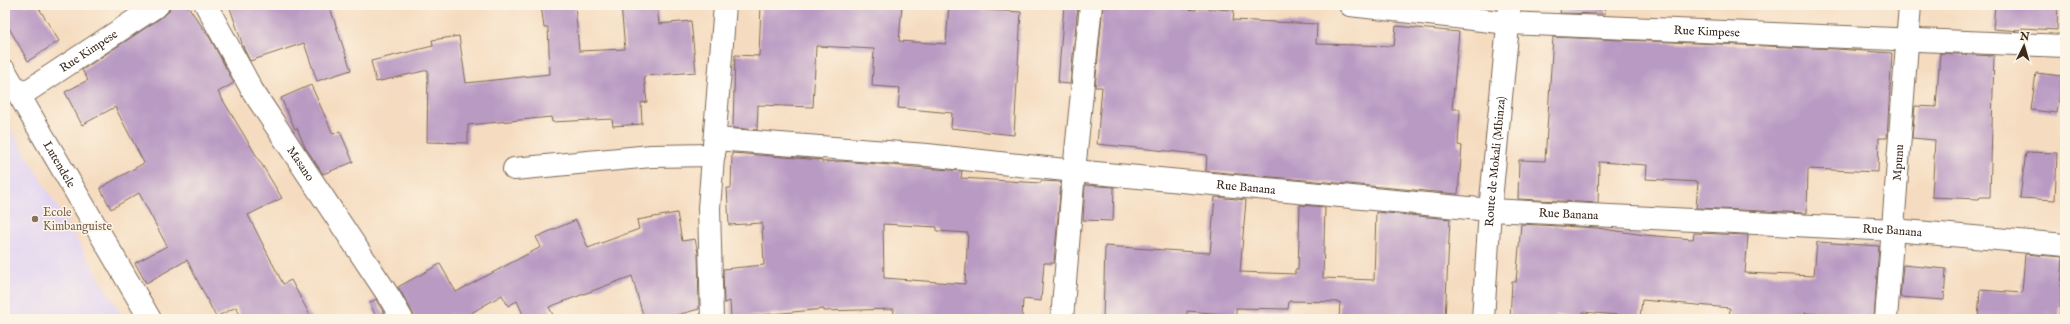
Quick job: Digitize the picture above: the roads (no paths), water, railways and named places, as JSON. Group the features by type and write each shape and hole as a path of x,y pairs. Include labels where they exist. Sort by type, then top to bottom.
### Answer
{"street":[{"name":"Rue Kimpese","path":"20,96 158,5"},
{"name":"Masano","path":"206,5 252,90 390,298 402,319"},
{"path":"712,319 710,208 725,5"},
{"path":"1062,319 1074,171 1091,5"},
{"name":"Rue Kimpese","path":"1350,5 2065,46"},
{"name":"Mpunu","path":"1886,319 1910,5"},
{"name":"Route de Mokali (Mbinza)","path":"1483,319 1490,210 1509,14"},
{"name":"Lutendele","path":"5,71 150,319"},
{"name":"Rue Banana","path":"514,169 651,156 714,147 927,155 1074,171 1490,210 1894,230 2065,245"}],"place":[{"name":"Ecole Kimbanguiste","path":"35,219"}]}
